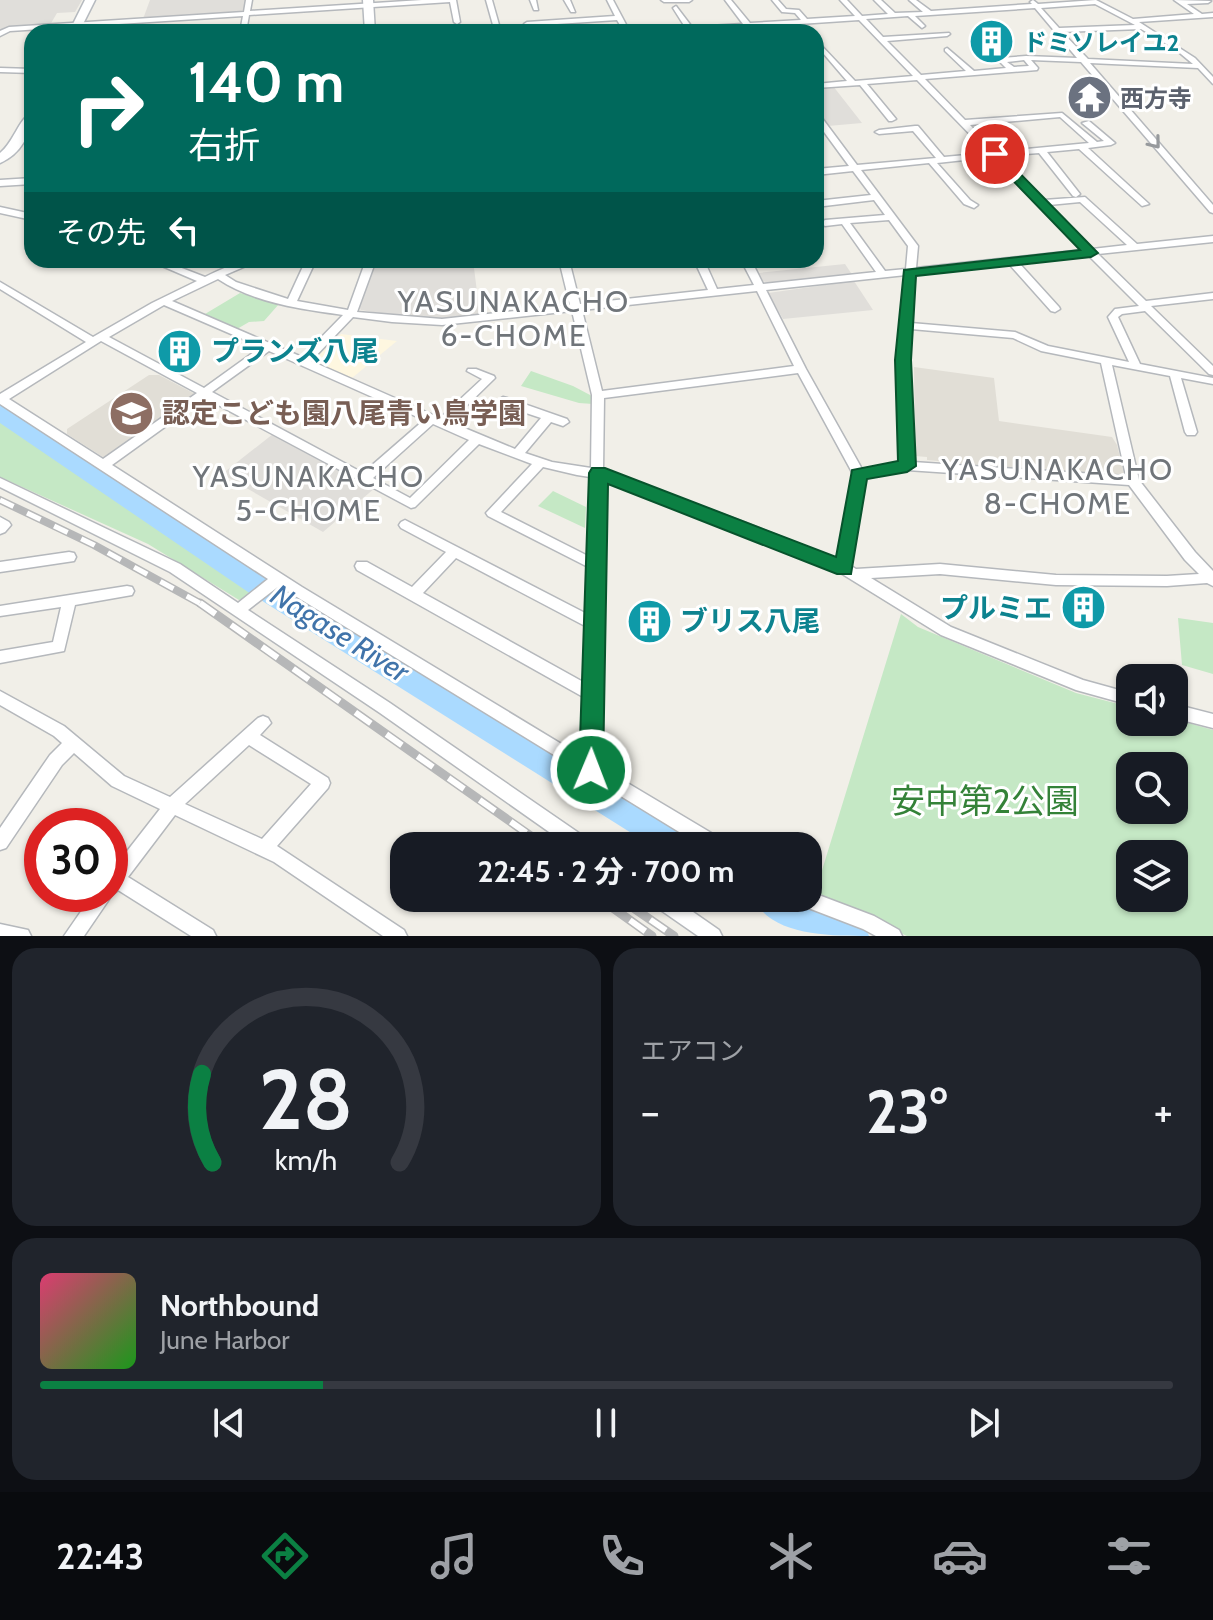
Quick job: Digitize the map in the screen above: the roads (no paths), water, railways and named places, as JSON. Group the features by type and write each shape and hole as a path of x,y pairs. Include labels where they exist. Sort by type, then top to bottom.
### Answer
{"main road":[{"path":"78,24 90,0"},
{"path":"368,3 369,24"},
{"path":"0,159 14,148 24,130"},
{"path":"14,148 24,147"}],"street":[{"path":"245,24 249,0"},
{"path":"122,24 368,3 452,0 457,22"},
{"path":"489,0 496,24"},
{"path":"533,0 536,9"},
{"path":"567,0 573,11"},
{"path":"610,0 623,24"},
{"path":"664,0 692,2"},
{"path":"728,0 746,24"},
{"path":"775,0 784,11 797,11 806,22"},
{"path":"843,0 1091,253 1213,372"},
{"path":"877,0 893,15"},
{"path":"912,0 929,13"},
{"path":"1179,1 1209,1"},
{"path":"1179,1 1201,16"},
{"path":"790,24 1034,2 1096,2 1143,27 1207,68 1213,82"},
{"path":"1034,2 1109,93 1213,210"},
{"path":"676,8 689,24"},
{"path":"909,14 922,26"},
{"path":"1132,21 1213,15"},
{"path":"527,24 620,18"},
{"path":"1060,30 1143,27"},
{"path":"0,34 9,29 24,29"},
{"path":"881,39 947,34"},
{"path":"824,50 892,119"},
{"path":"947,50 972,73"},
{"path":"1013,70 1001,60 1026,58 1207,68"},
{"path":"824,85 1034,68 1026,58"},
{"path":"0,70 24,71"},
{"path":"900,79 902,93"},
{"path":"963,123 1062,115 1096,145"},
{"path":"824,171 1111,143 1086,123"},
{"path":"824,127 913,246 903,360 907,466"},
{"path":"879,132 915,128 942,160"},
{"path":"824,137 831,136"},
{"path":"1081,146 1145,204"},
{"path":"0,151 14,148"},
{"path":"1041,150 1076,194"},
{"path":"931,161 967,202 974,205"},
{"path":"0,183 24,182"},
{"path":"824,203 876,197"},
{"path":"1042,203 1082,199 1135,248"},
{"path":"0,210 24,215"},
{"path":"825,223 891,217"},
{"path":"844,221 883,275"},
{"path":"183,268 290,304 420,323 577,309 1213,239"},
{"path":"1012,261 1055,309"},
{"path":"231,268 210,275 164,301 0,399 271,584 694,832"},
{"path":"290,304 307,268"},
{"path":"304,362 352,312 368,268"},
{"path":"566,268 598,395 599,473 591,770"},
{"path":"703,268 714,294"},
{"path":"750,268 859,474 851,571"},
{"path":"0,285 97,340 411,504 478,438"},
{"path":"1137,368 1113,317 1119,311 1213,296"},
{"path":"164,301 478,438 541,462 599,473 851,571 895,602 946,631 1081,686 1116,695"},
{"path":"906,326 1015,335 1045,349 1213,381"},
{"path":"102,466 267,348"},
{"path":"1106,362 1133,481 1212,579"},
{"path":"598,395 801,369"},
{"path":"364,479 490,378 472,371"},
{"path":"1175,375 1191,432"},
{"path":"503,401 563,422"},
{"path":"518,453 549,417"},
{"path":"541,462 492,513 595,565"},
{"path":"859,474 907,466 1133,481"},
{"path":"0,482 162,560 239,609 563,832"},
{"path":"0,522 5,525 0,529"},
{"path":"405,525 594,624"},
{"path":"413,595 455,551"},
{"path":"0,567 69,557"},
{"path":"362,566 593,695"},
{"path":"851,571 940,569 1056,580 1212,579"},
{"path":"239,609 271,584"},
{"path":"0,611 127,591"},
{"path":"0,657 59,647 69,600"},
{"path":"0,697 59,731 118,781 293,864 398,936"},
{"path":"1188,715 1213,721"},
{"path":"128,863 172,806 263,723"},
{"path":"248,736 322,783 264,849"},
{"path":"0,842 56,760 73,743"},
{"path":"128,891 207,936"},
{"path":"822,905 868,922 893,936"},
{"path":"73,936 91,912"},
{"path":"678,912 713,936"},
{"path":"0,933 22,936"}],"waterway":[{"name":"Nagase River","path":"0,411 259,583 664,832"},
{"name":"Nagase River","path":"797,912 848,936"}],"railway":[{"path":"0,500 94,545 202,605"},
{"path":"202,605 525,832"},
{"path":"619,912 652,936"},
{"path":"639,912 674,936"}],"place":[{"name":"ドミソレイユ2","path":"992,42"},
{"name":"西方寺","path":"1089,98"},
{"name":"プランズ八尾","path":"180,351"},
{"name":"認定こども園八尾青い鳥学園","path":"131,413"},
{"name":"プルミエ","path":"1083,608"},
{"name":"ブリス八尾","path":"649,621"}],"district":[{"name":"YASUNAKACHO 6-CHOME","path":"514,318"},
{"name":"YASUNAKACHO 8-CHOME","path":"1058,486"},
{"name":"YASUNAKACHO 5-CHOME","path":"309,493"}],"park label":[{"name":"安中第2公園","path":"985,801"}]}
